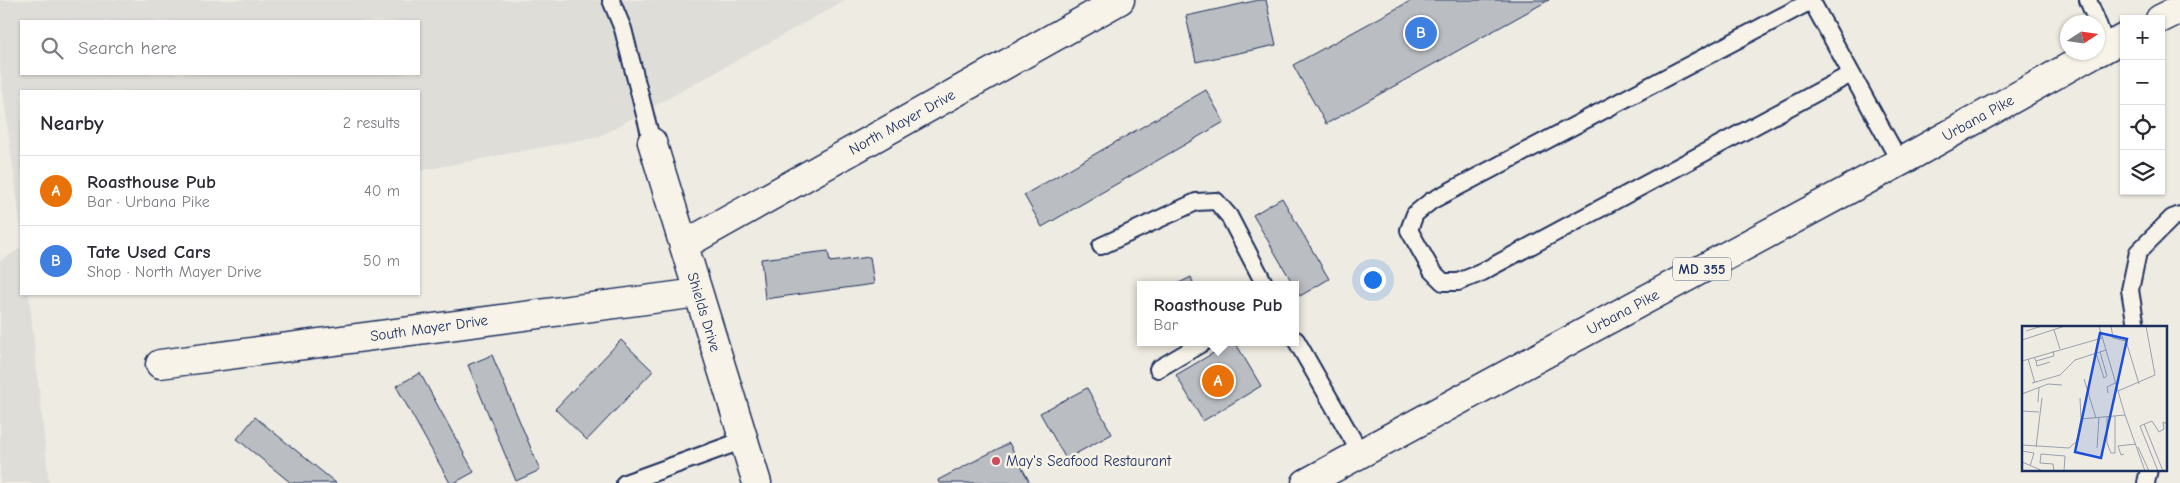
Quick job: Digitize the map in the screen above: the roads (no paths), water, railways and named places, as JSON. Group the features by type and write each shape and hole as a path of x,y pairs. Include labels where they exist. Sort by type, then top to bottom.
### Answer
{"street":[{"name":"North Mayer Drive","path":"684,245 1120,0"},
{"path":"2165,16 2180,8"},
{"name":"Urbana Pike","path":"1306,483 1900,162 2068,60"},
{"name":"Shields Drive","path":"652,142 757,483"},
{"name":"South Mayer Drive","path":"160,364 698,293"}],"lane":[{"path":"610,0 623,29 652,142"},
{"path":"1851,74 1478,274 1458,282 1443,282 1432,271 1409,230 1414,214 1431,201 1811,0 1900,162"},
{"path":"2088,0 2094,15"},
{"path":"1101,246 1196,202 1216,201 1229,216 1263,281"},
{"path":"2136,326 2130,290 2138,252 2172,218 2180,215"},
{"path":"1299,345 1360,454"},
{"path":"1158,369 1197,346"},
{"path":"625,483 744,440"},
{"path":"2146,483 2149,470"}],"place":[{"name":"Tate Used Cars","path":"1421,33"},
{"name":"Roasthouse Pub","path":"1218,381"},
{"name":"May's Seafood Restaurant","path":"996,461"}]}
